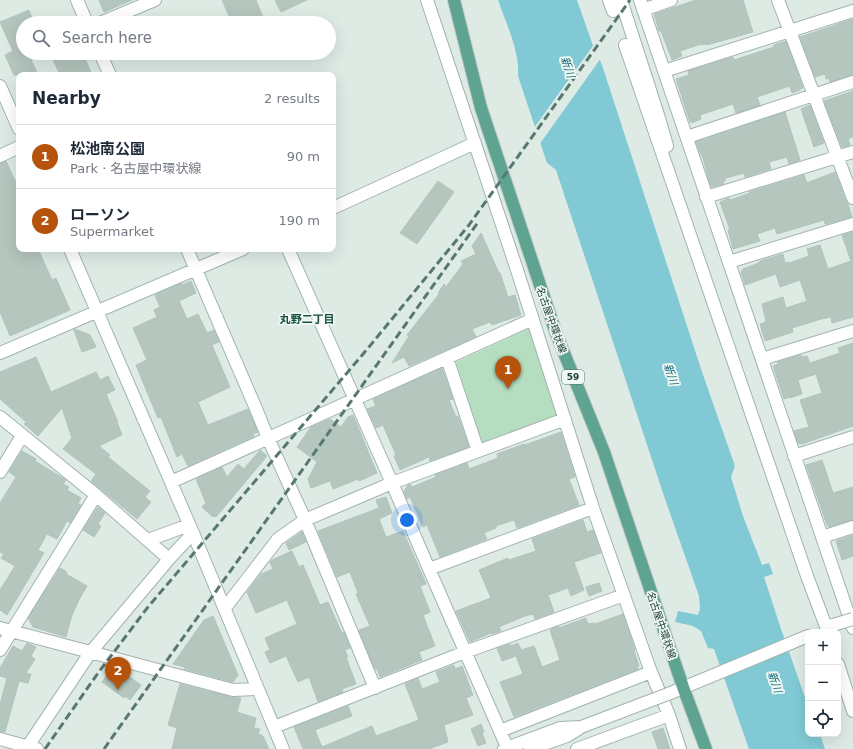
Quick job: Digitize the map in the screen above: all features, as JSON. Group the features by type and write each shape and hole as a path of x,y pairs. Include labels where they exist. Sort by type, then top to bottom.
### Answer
{"main road":[{"name":"名古屋中環状線","path":"454,0 481,108 556,333 604,452 688,685 706,749"}],"street":[{"path":"77,0 84,16"},
{"path":"117,16 155,0"},
{"path":"428,0 533,319 593,508 680,749"},
{"path":"621,0 659,118 698,259"},
{"path":"671,0 642,5 853,628"},
{"path":"778,0 853,198"},
{"path":"664,71 853,10"},
{"path":"625,45 825,629 853,619"},
{"path":"103,60 109,72"},
{"path":"687,137 853,82"},
{"path":"0,86 16,122"},
{"path":"336,207 475,143"},
{"path":"0,156 16,148"},
{"path":"706,197 853,152"},
{"path":"729,262 853,224"},
{"path":"71,252 225,608 257,689 283,749"},
{"path":"188,252 305,520 374,688"},
{"path":"1,351 236,252"},
{"path":"289,252 465,652 500,730 510,747 560,728 581,727"},
{"path":"171,482 533,319"},
{"path":"762,359 853,331"},
{"path":"447,358 478,451"},
{"path":"0,418 96,494 169,559"},
{"path":"225,608 278,539 305,520 392,483 565,419"},
{"path":"0,472 22,436"},
{"path":"794,456 853,437"},
{"path":"0,650 6,630 96,494"},
{"path":"429,569 593,508"},
{"path":"822,537 853,527"},
{"path":"148,540 191,529"},
{"path":"0,739 30,748 90,653 169,559 191,529"},
{"path":"274,727 465,652 624,595"},
{"path":"6,630 233,690 257,689"},
{"path":"530,749 567,736 581,727 668,694 805,637"},
{"path":"838,665 853,711"},
{"path":"500,730 651,672"},
{"path":"577,749 669,715"}],"green space":[{"path":"529,329 561,416 482,445 456,362"}],"water":[{"name":"新川","path":"498,0 577,0 592,43 602,65 701,369 735,466 731,477 743,516 762,565 769,563 773,574 764,577 805,697 805,737 821,737 825,749 749,749 714,649 708,648 701,631 693,626 675,622 678,611 698,615 700,609 699,596 665,499 556,170 547,163 518,76 515,47"}],"pier":[{"path":"595,43 601,58 539,145 534,128"}],"building":[{"path":"99,0 132,0 104,12"},
{"path":"222,0 256,0 262,16 229,16"},
{"path":"275,0 307,0 281,12"},
{"path":"696,0 743,0 753,32 707,45 701,44 680,51 682,56 672,60 661,31 659,31 654,14"},
{"path":"29,10 31,16 16,16 16,60 31,60 37,72 16,72 16,75 14,75 5,55 13,51 0,22"},
{"path":"853,19 853,75 830,82 829,78 826,79 825,74 815,77 800,37"},
{"path":"786,41 803,88 792,93 790,86 757,97 760,105 736,113 733,104 700,115 701,119 692,123 690,122 676,79 689,75 688,71 733,57 734,60 774,47 774,45"},
{"path":"53,60 86,60 91,72 59,72"},
{"path":"853,91 853,137 848,139 850,145 842,147 824,101"},
{"path":"810,105 824,143 814,147 801,109"},
{"path":"785,112 800,160 789,164 787,157 769,162 771,169 745,177 744,173 726,178 723,184 711,187 702,155 696,142"},
{"path":"6,161 16,180 16,252 39,252 52,280 56,278 70,310 10,336 0,312 0,163"},
{"path":"835,172 852,217 825,224 824,220 777,234 775,228 757,234 760,241 733,249 728,230 730,230 720,202 804,175 807,183"},
{"path":"438,181 454,192 417,244 400,233"},
{"path":"853,232 853,317 832,323 831,317 821,319 792,328 793,332 765,341 760,324 766,322 762,304 783,297 786,308 807,301 800,280 780,287 776,274 745,285 741,272 743,269 760,261 783,254 785,263 789,263 809,256 807,249 820,245 828,269 851,261 842,235"},
{"path":"481,233 500,273 508,297 515,295 521,315 492,325 490,322 472,329 476,337 409,366 404,357 392,363 409,336 407,335 439,294 438,293 444,284 446,287 463,264 461,261 476,254 472,246"},
{"path":"191,281 196,293 179,301 187,319 198,314 207,333 214,330 219,342 212,345 230,387 198,402 208,425 248,409 258,432 253,434 254,436 188,466 182,454 177,457 161,417 158,418 136,365 147,360 133,328 157,317 154,310 160,307 155,295 182,283 182,285"},
{"path":"75,329 90,335 96,347 82,352 74,330"},
{"path":"853,343 853,426 802,444 798,443 794,431 809,427 800,400 822,393 816,374 798,380 802,394 784,399 773,366 778,364 777,362 801,355 802,357 807,356 810,363 840,353 838,348"},
{"path":"36,357 51,392 96,372 100,380 108,376 115,390 106,394 122,435 99,446 110,455 108,457 150,491 145,497 151,502 137,519 91,481 96,474 63,449 72,438 62,408 38,436 24,424 26,422 0,399 0,372"},
{"path":"442,368 453,399 449,400 456,417 458,416 469,447 430,461 429,457 400,470 394,456 396,455 383,425 376,428 367,409 376,406 373,399"},
{"path":"353,415 377,473 359,481 358,479 333,489 330,481 311,488 308,479 317,462 297,447 311,427 330,419 341,427 348,417"},
{"path":"561,432 575,477 569,479 579,505 517,528 514,520 496,526 496,528 484,533 487,539 440,557 427,525 423,527 410,497 407,499 404,492 407,486 410,484 412,487 436,477 435,475 467,463 469,469 498,458 497,454"},
{"path":"260,450 267,456 216,517 213,517 202,507 206,503 196,479 222,467 227,477 238,464 244,469"},
{"path":"22,451 66,480 63,484 69,487 67,490 81,498 78,503 81,505 70,523 67,521 57,539 47,534 38,550 44,553 7,615 0,610 0,590 15,566 1,558 4,554 0,552 0,503 16,477 9,472"},
{"path":"822,460 833,493 853,487 853,520 829,527 827,525 806,465"},
{"path":"386,497 392,513 379,519 386,537 403,531 426,584 420,586 430,612 423,615 435,646 419,652 422,660 380,677 377,669 375,669 359,630 370,626 356,594 358,593 350,572 337,577 318,531 379,508 376,500"},
{"path":"98,507 105,513 98,524 101,526 94,537 83,530"},
{"path":"583,520 587,532 593,530 601,553 574,562 584,590 571,596 568,588 548,595 554,612 535,619 533,614 525,616 499,627 501,631 491,633 470,642 456,611 491,598 479,570 508,558 509,560 536,551 532,539"},
{"path":"302,532 306,542 289,550 286,543"},
{"path":"853,535 853,556 842,560 836,541"},
{"path":"292,551 299,567 303,565 320,605 328,602 342,633 344,632 350,648 345,650 348,657 346,657 356,684 342,689 343,692 318,702 309,677 298,682 286,656 270,663 265,652 270,650 265,638 297,624 287,600 256,613 247,592 261,574 273,569 270,562 272,560"},
{"path":"60,568 67,572 66,574 87,586 72,615 66,637 33,627 28,618"},
{"path":"599,583 602,591 589,596 586,587"},
{"path":"623,614 635,650 634,651 639,666 637,667 638,669 514,717 500,682 523,674 516,656 502,661 497,648 510,644 511,646 518,643 521,650 534,646 542,667 560,660 550,630 558,626 559,628 586,618 588,624 595,624"},
{"path":"213,616 238,675 233,682 184,669 185,667 173,664 204,620"},
{"path":"27,643 36,647 31,656 35,659 26,673 31,674 28,683 19,681 5,732 0,732 0,704 7,678 0,676 0,668 13,646 22,651"},
{"path":"454,665 455,669 462,666 473,695 466,698 473,715 444,725 448,742 429,749 303,749 294,727 348,706 352,716 315,730 322,747 372,726 376,736 419,720 405,684 418,678 422,689 440,682 436,672"},
{"path":"114,666 141,685 130,700 125,696 124,698 102,682"},
{"path":"180,684 231,697 241,698 237,712 256,718 254,728 260,729 258,734 263,736 269,749 172,749 177,728 168,725"},
{"path":"481,724 484,732 482,733 486,743 478,746 471,729"},
{"path":"663,728 670,749 658,749 652,732"}],"railway":[{"path":"45,749 98,673 148,607 369,347 469,225 630,0"},
{"path":"104,749 479,221"}],"place":[{"name":"松池南公園","path":"508,389"},
{"name":"ローソン","path":"118,690"}],"district":[{"name":"丸野二丁目","path":"307,319"}]}
